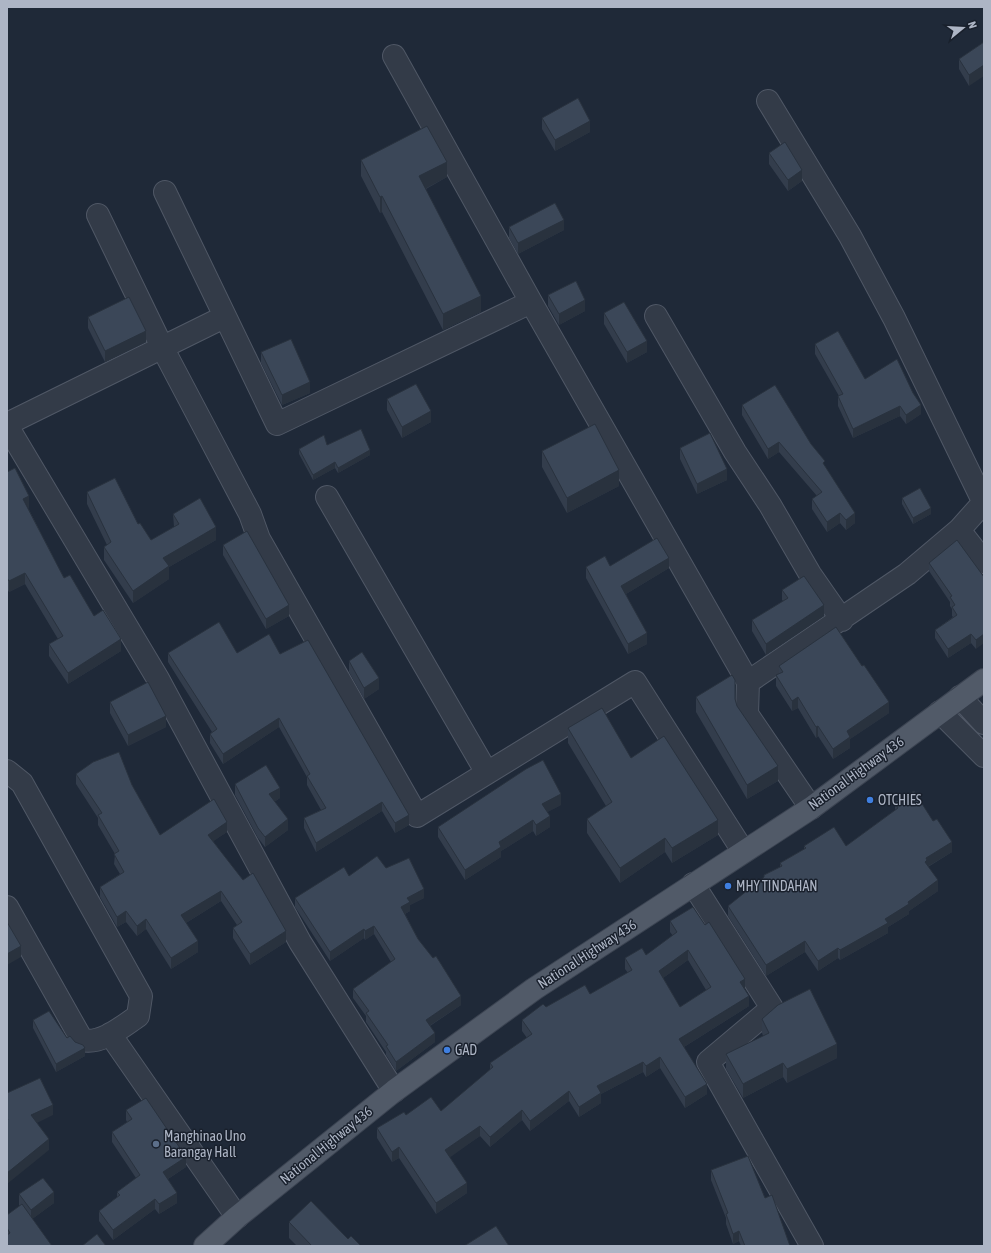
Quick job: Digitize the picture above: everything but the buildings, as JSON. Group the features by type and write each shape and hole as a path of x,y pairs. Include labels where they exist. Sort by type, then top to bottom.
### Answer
{"main road":[{"name":"National Highway 436","path":"205,1246 237,1218 394,1091 534,989 811,808 984,680"}],"street":[{"path":"394,56 531,302 748,682 746,714 811,808"},
{"path":"748,682 842,620 907,574 959,530 984,502 894,318 850,236 768,101"},
{"path":"165,192 224,317 277,424 531,302"},
{"path":"98,215 162,347 250,514 259,539 417,816 635,682 743,851"},
{"path":"656,316 735,452 770,505 810,574 842,620"},
{"path":"224,317 7,425 158,679 300,942 394,1091"},
{"path":"327,497 487,773"},
{"path":"959,530 984,562"},
{"path":"960,697 984,723"},
{"path":"940,712 984,756"},
{"path":"7,771 22,783 141,996 138,1016 110,1034 90,1042 82,1040 7,907"},
{"path":"693,884 772,1008 708,1062 812,1246"},
{"path":"110,1034 237,1218"}],"place":[{"name":"OTCHIES","path":"870,800"},
{"name":"MHY TINDAHAN","path":"728,886"},
{"name":"GAD","path":"447,1050"},
{"name":"Manghinao Uno Barangay Hall","path":"156,1144"}]}
